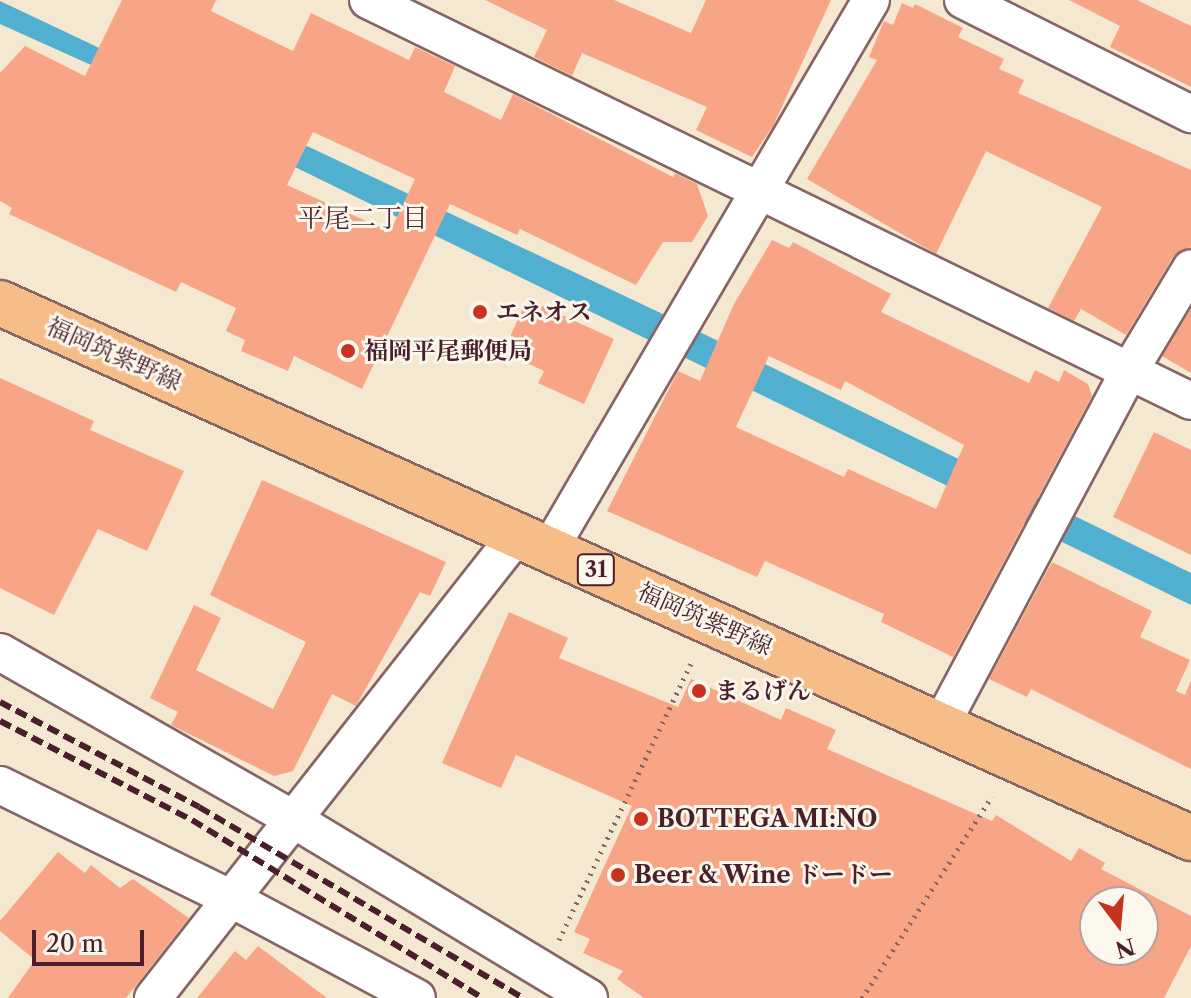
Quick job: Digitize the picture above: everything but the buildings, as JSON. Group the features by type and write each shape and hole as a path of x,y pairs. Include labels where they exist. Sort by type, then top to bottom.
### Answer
{"main road":[{"name":"福岡筑紫野線","path":"0,303 942,723 1191,838"}],"street":[{"path":"368,0 763,191 1128,373 1191,401"},
{"path":"153,998 291,818 533,542 673,336 763,191 871,0"},
{"path":"963,0 1191,114"},
{"path":"942,723 1128,373 1191,268"},
{"path":"0,652 291,818 589,998"},
{"path":"0,785 228,897 417,998"}],"path":[{"path":"553,953 691,663"},
{"path":"862,998 992,796"}],"water":[{"path":"0,1 667,316 1191,573 1191,605 131,87 131,83 0,24"}],"railway":[{"path":"0,702 199,807 523,998"},
{"path":"0,721 192,820 483,998"}],"place":[{"name":"エネオス","path":"480,312"},
{"name":"福岡平尾郵便局","path":"348,351"},
{"name":"まるげん","path":"699,691"},
{"name":"BOTTEGA MI:NO","path":"641,819"},
{"name":"Beer & Wine ドードー","path":"618,875"}],"district":[{"name":"平尾二丁目","path":"363,219"}]}
